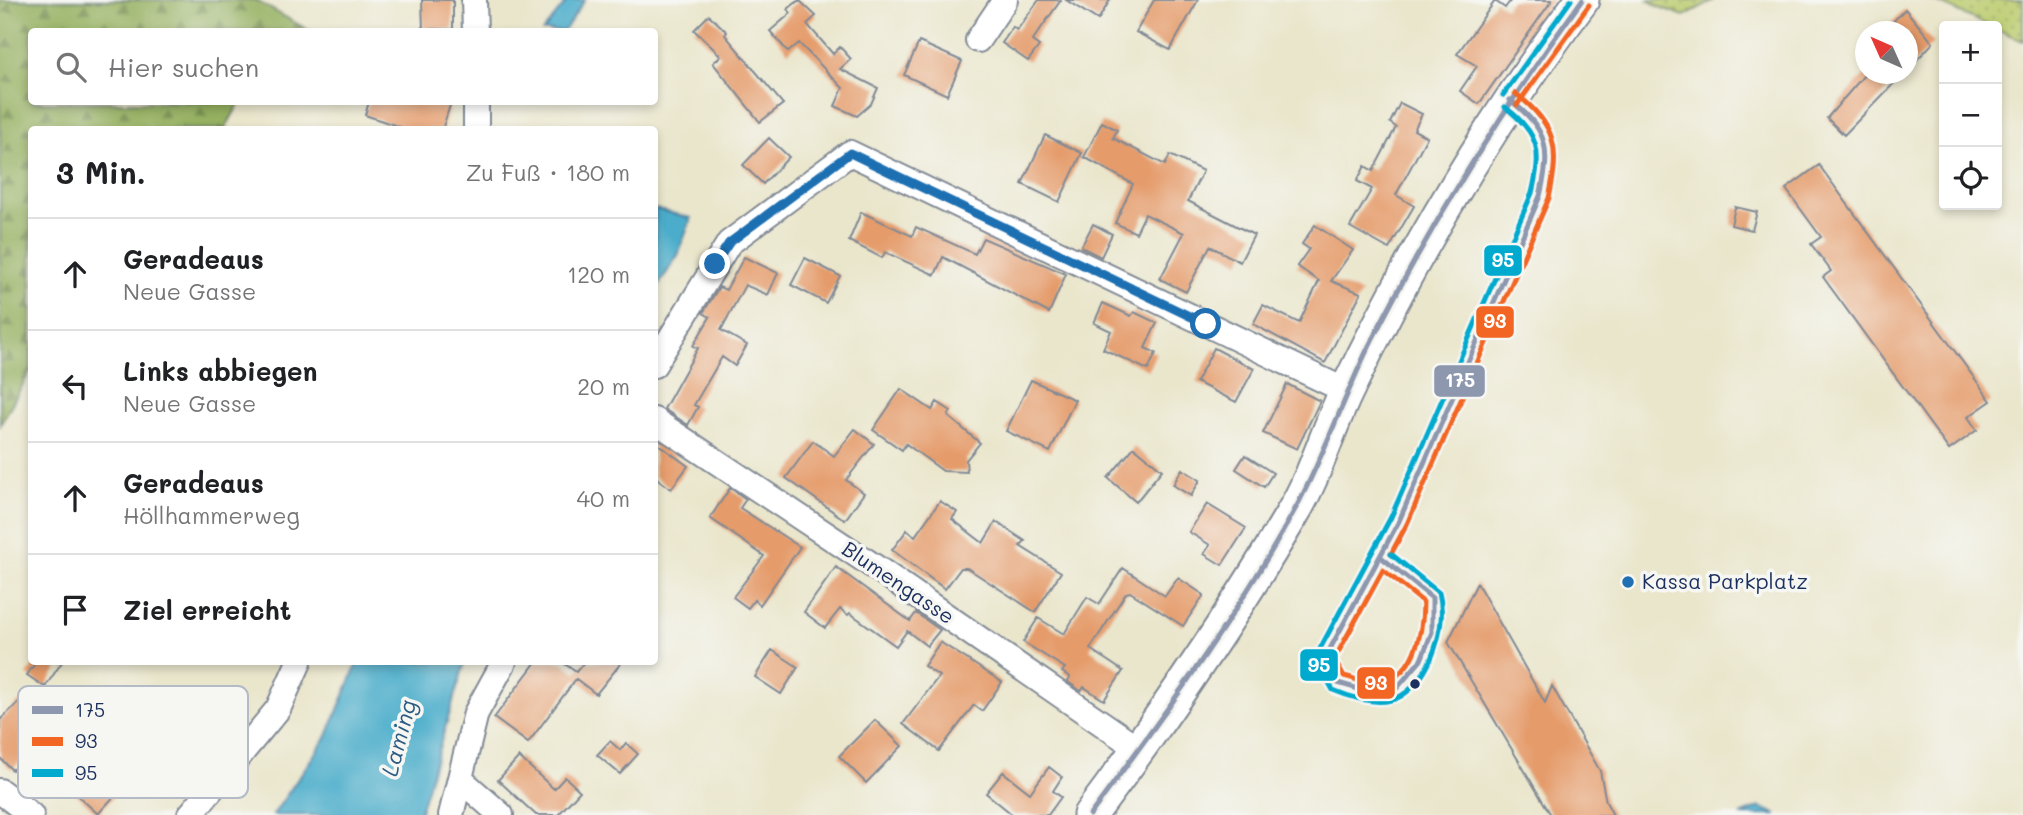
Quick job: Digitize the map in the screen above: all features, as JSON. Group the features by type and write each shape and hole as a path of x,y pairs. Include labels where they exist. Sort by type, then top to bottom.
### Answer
{"main road":[{"path":"1090,815 1139,749 1293,514 1346,391 1435,223 1528,74 1582,0"}],"street":[{"path":"474,0 475,28"},
{"path":"978,40 1005,0"},
{"path":"476,105 476,126"},
{"path":"658,358 729,243 850,153 1346,391"},
{"name":"Blumengasse","path":"658,423 884,573 1139,749"},
{"path":"248,745 278,709 298,665"},
{"path":"451,815 476,713 503,665"},
{"path":"460,779 501,815"},
{"path":"0,791 31,815"},
{"path":"190,815 204,798"}],"green space":[{"path":"0,0 255,0 305,28 28,28 28,105 238,105 227,126 28,126 28,375 0,425"},
{"path":"1649,0 1714,0 1684,16 1657,6"},
{"path":"1932,0 2023,0 2023,41 2002,31 2002,21 1978,21"}],"water":[{"path":"568,0 585,0 566,28 545,28"},
{"path":"658,210 691,218 678,255 658,286"},
{"name":"Laming","path":"357,665 464,665 419,815 273,815 327,736"},
{"path":"1760,807 1777,815 1741,815"}],"building":[{"path":"422,0 453,0 453,28 423,28"},
{"path":"799,0 816,16 807,24 833,54 840,47 851,59 840,69 878,88 871,104 857,116 835,106 843,88 799,43 788,52 770,31 791,13 788,9"},
{"path":"1039,0 1061,0 1032,41 1039,46 1028,61 1002,43 1013,27 1017,30"},
{"path":"1066,0 1110,0 1098,20"},
{"path":"1154,0 1198,0 1170,50 1136,32"},
{"path":"1511,0 1552,0 1479,104 1460,91 1477,66 1457,54 1495,1 1505,8"},
{"path":"1905,9 1915,21 1894,21"},
{"path":"709,15 727,32 725,35 783,104 760,122 713,63 721,56 694,30"},
{"path":"1918,25 1933,43 1918,59"},
{"path":"919,42 962,61 947,95 904,75"},
{"path":"1856,84 1893,84 1844,135 1827,118"},
{"path":"1400,103 1422,114 1414,130 1427,137 1396,195 1414,206 1389,249 1350,227 1372,189 1357,181 1365,166 1373,171 1396,127 1390,123"},
{"path":"368,105 450,105 443,126 397,126 365,115"},
{"path":"1102,122 1117,130 1113,138 1165,165 1170,155 1203,171 1188,201 1254,235 1240,262 1210,246 1186,292 1160,279 1184,233 1145,214 1136,233 1115,223 1133,184 1084,157"},
{"path":"1045,135 1082,153 1059,202 1022,184"},
{"path":"769,138 789,157 763,184 743,165"},
{"path":"1819,165 1991,401 1968,417 1977,430 1949,450 1823,277 1831,271 1811,244 1821,237 1786,189"},
{"path":"1735,207 1757,212 1752,230 1731,225"},
{"path":"861,212 912,236 916,227 975,254 983,238 1066,274 1049,313 943,257 935,275 885,252 882,258 849,241"},
{"path":"1093,224 1112,234 1101,257 1081,247"},
{"path":"1315,225 1353,250 1331,281 1361,293 1325,363 1253,324 1263,305 1299,323 1319,281 1297,266 1309,249 1302,244"},
{"path":"744,257 778,273 768,295 745,285 721,330 747,345 735,366 722,357 694,405 698,407 688,425 664,409 698,348 693,346 710,317 703,313 719,287 726,290"},
{"path":"805,258 840,276 826,303 791,285"},
{"path":"1103,303 1131,316 1134,312 1157,323 1145,348 1156,353 1148,370 1103,349 1111,331 1094,323"},
{"path":"1214,348 1254,369 1236,402 1196,382"},
{"path":"1031,380 1075,400 1050,452 1006,431"},
{"path":"1287,384 1320,401 1297,449 1263,433"},
{"path":"901,389 932,410 937,402 951,411 948,416 980,443 966,460 967,472 943,471 906,444 902,450 873,430"},
{"path":"855,429 874,444 846,480 864,493 845,520 786,478 813,441 834,456"},
{"path":"658,444 688,466 671,489 658,479"},
{"path":"1134,447 1162,470 1136,502 1108,478"},
{"path":"1245,455 1273,473 1264,487 1236,469"},
{"path":"1182,469 1200,480 1191,496 1173,485"},
{"path":"730,488 746,499 740,508 800,547 760,605 754,600 748,608 733,597 764,556 710,518"},
{"path":"940,501 957,512 952,519 983,543 996,522 1025,541 1020,546 1061,572 1035,612 967,568 961,568 945,589 892,550 907,530 915,536"},
{"path":"1207,504 1246,528 1222,565 1204,554 1210,545 1189,532"},
{"path":"836,567 910,621 916,613 940,630 927,646 907,631 896,646 850,613 848,615 840,609 825,628 804,612"},
{"path":"1123,568 1165,596 1178,578 1204,595 1183,626 1130,592 1126,593 1090,649 1123,671 1104,700 1084,687 1081,691 1068,682 1070,677 1062,672 1065,668 1023,642 1038,618 1064,634 1087,597 1099,604"},
{"path":"1477,583 1545,703 1552,686 1600,771 1606,802 1613,815 1551,815 1448,642"},
{"path":"940,642 1002,682 982,711 974,705 939,751 903,724 939,676 924,666"},
{"path":"772,650 798,667 781,694 755,677"},
{"path":"34,665 60,665 46,686 27,675"},
{"path":"534,665 566,665 576,672 582,665 620,665 596,694 576,679 528,743 494,718"},
{"path":"18,703 18,764 12,770 0,758 0,720"},
{"path":"875,720 902,746 866,783 839,756"},
{"path":"610,741 620,750 626,743 638,754 620,774 597,755"},
{"path":"519,757 554,789 565,777 580,791 558,815 536,815 498,780"},
{"path":"1049,767 1062,777 1053,791 1061,797 1048,815 1013,815 986,793 1003,772 1030,793"},
{"path":"80,798 113,798 98,814"}],"transit line":[{"name":"95","path":"1503,95 1571,0"},
{"name":"175","path":"1090,815 1173,701 1252,583 1299,502 1363,358 1420,250 1525,81 1582,0"},
{"name":"93","path":"1517,105 1589,5"},
{"name":"93","path":"1391,554 1407,524 1549,198 1554,165 1552,139 1540,116 1515,93"},
{"name":"175","path":"1324,660 1399,521 1540,196 1546,153 1544,142 1533,121 1510,100"},
{"name":"95","path":"1391,554 1439,593 1441,620 1435,649 1421,677 1401,696 1385,701 1349,696 1333,690 1315,658 1391,517 1532,193 1537,166 1535,144 1525,126 1505,107"},
{"name":"175","path":"1324,660 1338,683 1372,693 1397,688 1421,660 1432,632 1432,598 1381,557"},
{"name":"93","path":"1383,570 1423,602 1423,615 1418,641 1407,664 1399,674 1388,680 1371,683 1344,676 1334,660 1383,570"}],"place":[{"name":"Kassa Parkplatz","path":"1628,582"}],"route":[{"path":"715,264 729,243 850,153 956,201 1206,324"}]}
